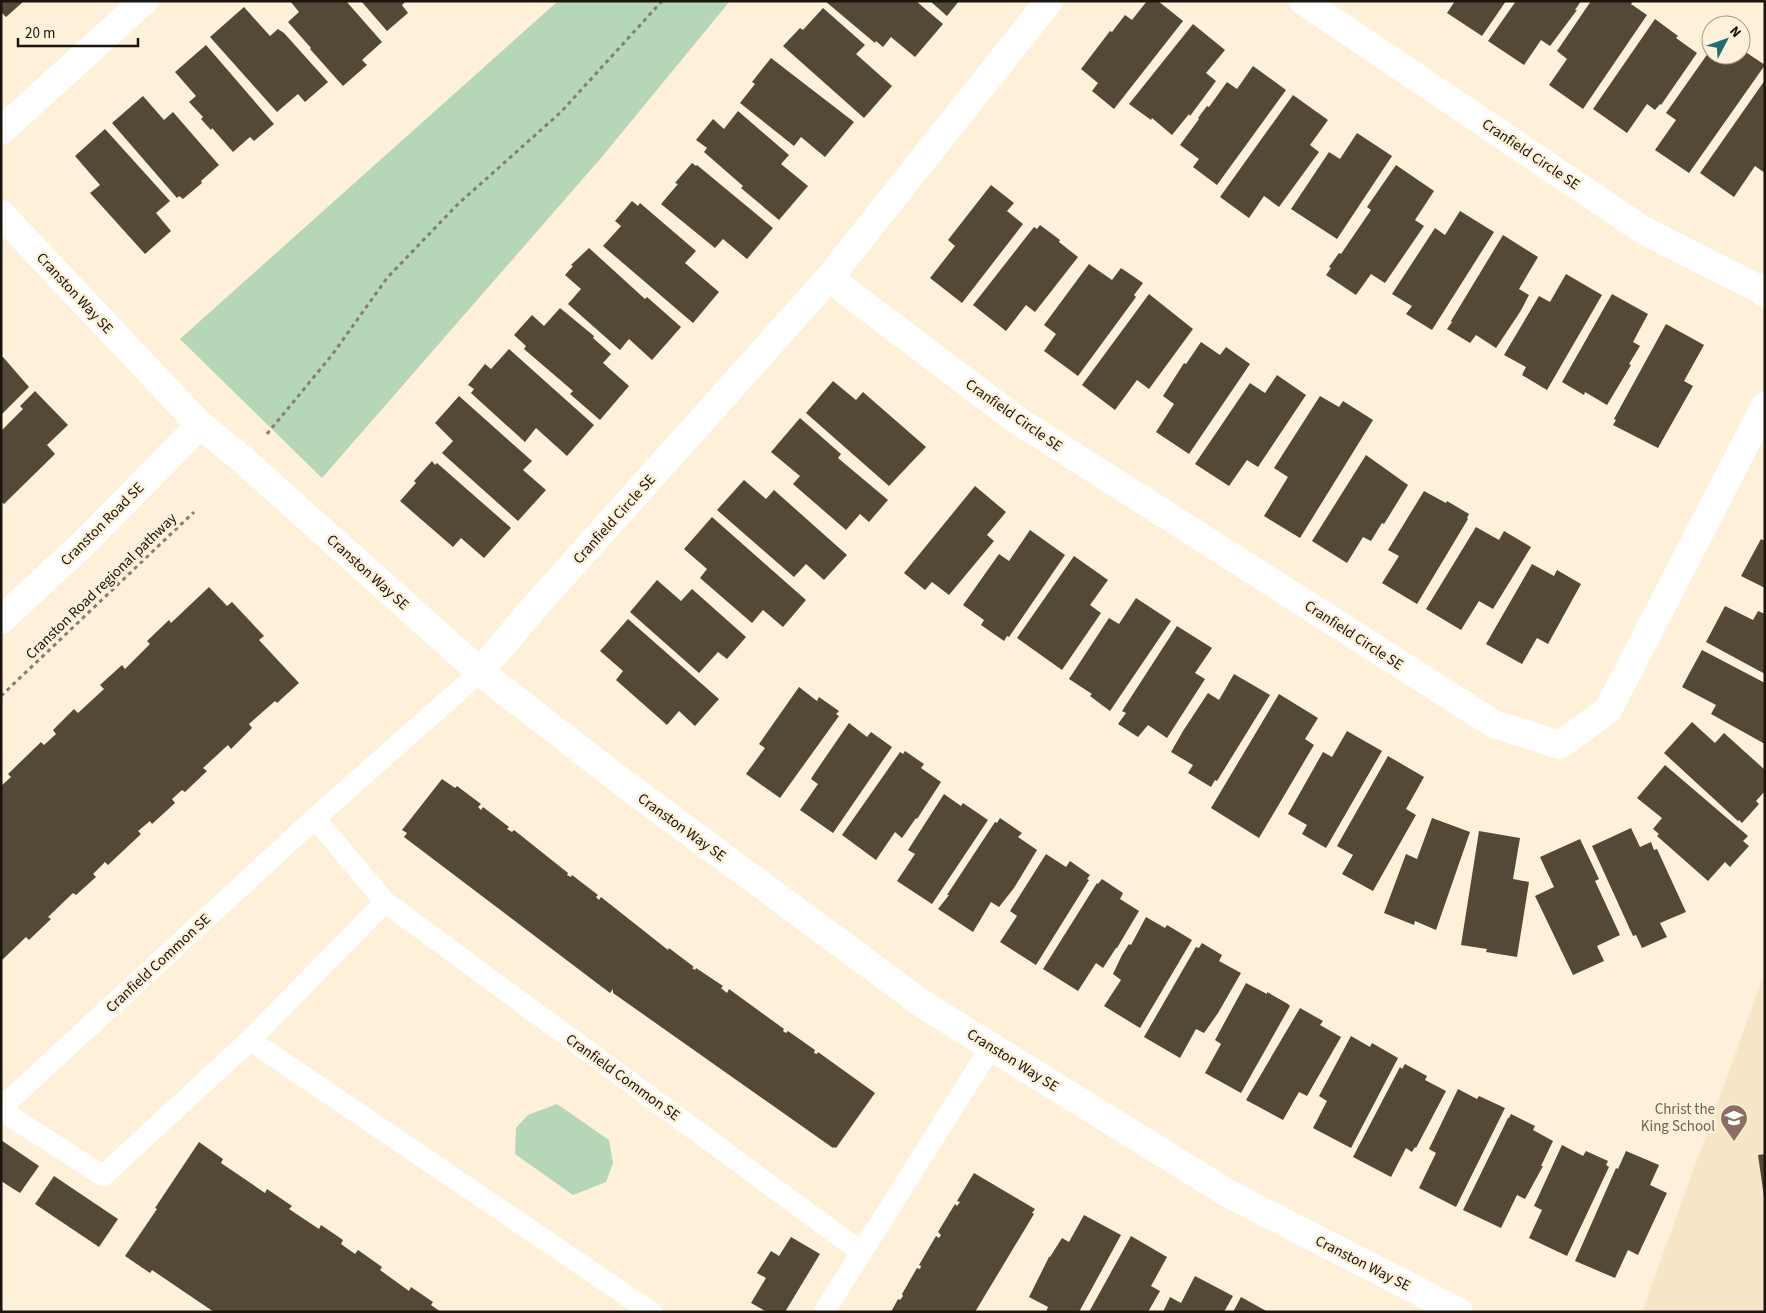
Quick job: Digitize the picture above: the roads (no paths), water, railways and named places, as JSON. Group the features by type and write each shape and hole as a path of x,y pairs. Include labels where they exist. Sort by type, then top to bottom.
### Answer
{"street":[{"path":"1,130 144,1"},
{"name":"Cranfield Circle SE","path":"480,672 531,611 829,278 1049,1"},
{"name":"Cranfield Circle SE","path":"1303,1 1643,230 1761,290 1765,294"},
{"name":"Cranston Way SE","path":"1,214 200,425 242,459 480,672 626,785 924,1006 1229,1194 1459,1312"},
{"name":"Cranfield Circle SE","path":"829,278 1014,418 1494,724 1560,745 1608,710 1765,406"},
{"name":"Cranston Road SE","path":"1,620 85,542 200,425"}],"lane":[{"name":"Cranfield Common SE","path":"385,902 250,1040 103,1176 1,1109 315,818 480,672"},
{"name":"Cranfield Common SE","path":"315,818 385,902 861,1252"},
{"path":"250,1040 651,1312"},
{"path":"824,1312 991,1047"}],"place":[{"name":"Christ the King School","path":"1734,1142"}]}
